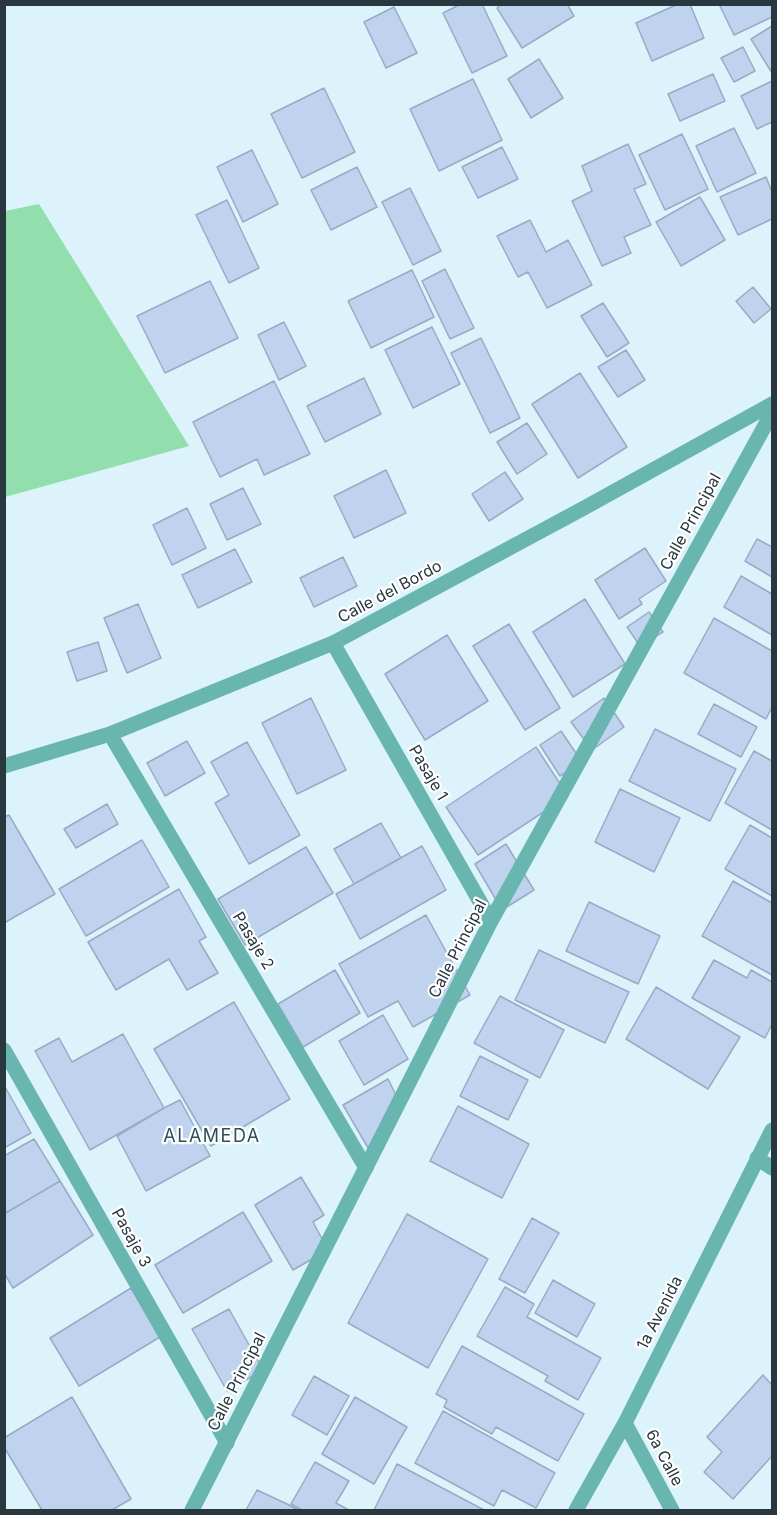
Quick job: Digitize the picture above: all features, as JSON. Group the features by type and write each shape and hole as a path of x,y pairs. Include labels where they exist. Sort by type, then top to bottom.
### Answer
{"street":[{"name":"Calle del Bordo","path":"4,766 110,734 333,643 594,503 772,404"},
{"name":"Calle Principal","path":"192,1510 491,921 772,413"},
{"name":"Pasaje 1","path":"333,643 491,921"},
{"name":"Pasaje 2","path":"110,734 366,1168"},
{"name":"Pasaje 3","path":"4,1050 226,1443"},
{"name":"1a Avenida","path":"576,1510 625,1423 772,1130"},
{"path":"757,1158 772,1168"},
{"name":"6a Calle","path":"625,1423 672,1510"}],"green space":[{"path":"39,204 189,446 5,497 5,211"}],"building":[{"path":"461,4 482,4 507,56 472,73 443,13"},
{"path":"502,4 567,4 574,16 522,48 497,8"},
{"path":"678,4 690,4 704,38 652,61 636,23"},
{"path":"719,4 772,4 772,17 734,35"},
{"path":"394,7 417,53 386,68 364,22"},
{"path":"772,26 772,73 751,39"},
{"path":"743,47 755,71 734,82 721,58"},
{"path":"539,59 563,98 531,118 508,79"},
{"path":"713,74 725,101 680,121 668,94"},
{"path":"473,79 502,140 439,171 410,109"},
{"path":"772,81 772,122 757,129 741,96"},
{"path":"324,88 355,152 302,178 271,114"},
{"path":"734,128 756,173 717,192 696,146"},
{"path":"682,134 708,189 665,210 639,155"},
{"path":"628,144 646,184 634,189 651,225 624,237 631,253 602,266 572,201 592,191 582,166"},
{"path":"502,147 518,179 478,198 462,167"},
{"path":"252,150 278,204 243,222 217,167"},
{"path":"357,167 377,207 331,230 311,190"},
{"path":"766,177 772,192 772,219 738,235 720,197"},
{"path":"410,188 441,251 413,265 382,202"},
{"path":"700,197 725,240 681,266 656,222"},
{"path":"227,200 259,268 229,283 196,215"},
{"path":"530,220 546,252 568,240 592,285 547,308 528,272 518,277 497,236"},
{"path":"445,269 474,328 450,339 422,281"},
{"path":"412,270 434,317 371,348 348,301"},
{"path":"210,281 238,338 165,373 137,316"},
{"path":"753,287 771,309 754,323 736,301"},
{"path":"603,303 629,343 607,357 581,316"},
{"path":"284,322 306,366 279,380 258,335"},
{"path":"432,327 460,384 413,408 385,350"},
{"path":"481,338 520,418 490,433 451,353"},
{"path":"626,350 645,380 618,397 598,367"},
{"path":"580,373 627,447 578,478 532,404"},
{"path":"364,378 381,414 325,442 307,406"},
{"path":"274,381 310,454 264,475 257,459 220,477 193,422"},
{"path":"527,423 547,454 517,474 497,442"},
{"path":"386,470 406,513 354,538 334,496"},
{"path":"505,472 523,499 489,521 472,494"},
{"path":"243,488 261,524 227,540 210,504"},
{"path":"187,508 206,548 172,565 153,525"},
{"path":"757,539 772,547 772,577 745,561"},
{"path":"645,548 666,581 639,599 642,604 619,619 595,580"},
{"path":"235,549 252,582 198,608 182,575"},
{"path":"343,557 357,586 314,607 300,578"},
{"path":"741,576 772,594 772,635 724,607"},
{"path":"585,599 625,664 573,697 533,632"},
{"path":"138,604 161,658 127,673 104,618"},
{"path":"649,612 663,632 640,646 627,627"},
{"path":"714,618 772,651 772,707 766,719 684,673"},
{"path":"509,624 560,708 525,730 473,646"},
{"path":"447,635 488,701 425,740 385,674"},
{"path":"98,642 107,671 77,681 67,652"},
{"path":"311,698 346,770 297,794 262,723"},
{"path":"604,698 624,727 592,750 571,722"},
{"path":"714,704 757,727 741,757 698,734"},
{"path":"655,729 736,769 710,821 629,781"},
{"path":"561,731 582,762 560,776 540,745"},
{"path":"187,741 205,773 165,796 147,763"},
{"path":"247,742 300,835 249,864 215,803 229,795 211,762"},
{"path":"536,747 568,796 478,855 446,807"},
{"path":"754,751 772,761 772,830 725,803"},
{"path":"620,789 680,818 654,872 595,842"},
{"path":"107,804 118,824 76,848 64,829"},
{"path":"9,815 55,894 4,923 4,817"},
{"path":"381,823 401,858 354,884 334,849"},
{"path":"750,825 772,838 772,896 725,869"},
{"path":"142,840 169,887 86,936 59,889"},
{"path":"506,844 534,890 502,910 475,864"},
{"path":"422,846 446,890 360,939 336,894"},
{"path":"306,847 333,893 245,945 218,899"},
{"path":"733,881 772,903 772,975 702,936"},
{"path":"179,889 206,937 199,941 218,973 187,990 169,959 116,990 88,942"},
{"path":"589,902 660,936 638,984 566,951"},
{"path":"426,915 470,995 413,1027 398,1001 368,1017 339,964"},
{"path":"539,950 629,992 605,1043 515,1000"},
{"path":"714,960 747,978 751,970 772,982 772,1024 765,1038 692,998"},
{"path":"335,970 360,1013 303,1047 278,1004"},
{"path":"656,987 740,1037 708,1089 626,1039"},
{"path":"500,996 564,1030 540,1078 474,1043"},
{"path":"234,1002 290,1099 211,1146 154,1049"},
{"path":"383,1015 408,1059 364,1085 339,1041"},
{"path":"123,1034 164,1108 90,1150 35,1051 59,1038 72,1062"},
{"path":"480,1056 528,1080 508,1120 460,1096"},
{"path":"388,1079 399,1101 371,1153 343,1105"},
{"path":"4,1085 31,1133 4,1148"},
{"path":"180,1100 210,1156 146,1191 117,1136"},
{"path":"458,1106 529,1144 502,1198 430,1161"},
{"path":"34,1139 60,1181 4,1214 4,1156"},
{"path":"301,1177 324,1215 313,1222 328,1250 293,1270 255,1205"},
{"path":"60,1181 93,1235 13,1288 4,1273 4,1214"},
{"path":"243,1212 272,1261 183,1313 155,1265"},
{"path":"407,1214 488,1259 428,1368 348,1323"},
{"path":"532,1218 559,1233 525,1293 499,1279"},
{"path":"553,1280 595,1304 577,1337 535,1313"},
{"path":"505,1287 534,1304 527,1317 601,1358 578,1400 545,1381 548,1376 477,1336"},
{"path":"131,1288 160,1337 79,1386 50,1338"},
{"path":"229,1309 263,1370 227,1391 192,1329"},
{"path":"462,1346 584,1414 558,1461 496,1427 492,1434 444,1407 447,1400 436,1394"},
{"path":"763,1375 772,1385 772,1456 733,1499 704,1472 722,1452 707,1437"},
{"path":"314,1376 349,1396 327,1435 292,1415"},
{"path":"72,1397 131,1499 112,1510 42,1510 4,1447 4,1438"},
{"path":"355,1397 407,1427 374,1484 322,1454"},
{"path":"443,1411 555,1473 536,1508 502,1490 494,1506 415,1463"},
{"path":"315,1462 349,1481 336,1503 349,1510 302,1510 291,1504"},
{"path":"397,1464 484,1510 374,1510"},
{"path":"257,1490 287,1504 298,1510 246,1510"}],"district":[{"name":"ALAMEDA","path":"212,1137"}]}
